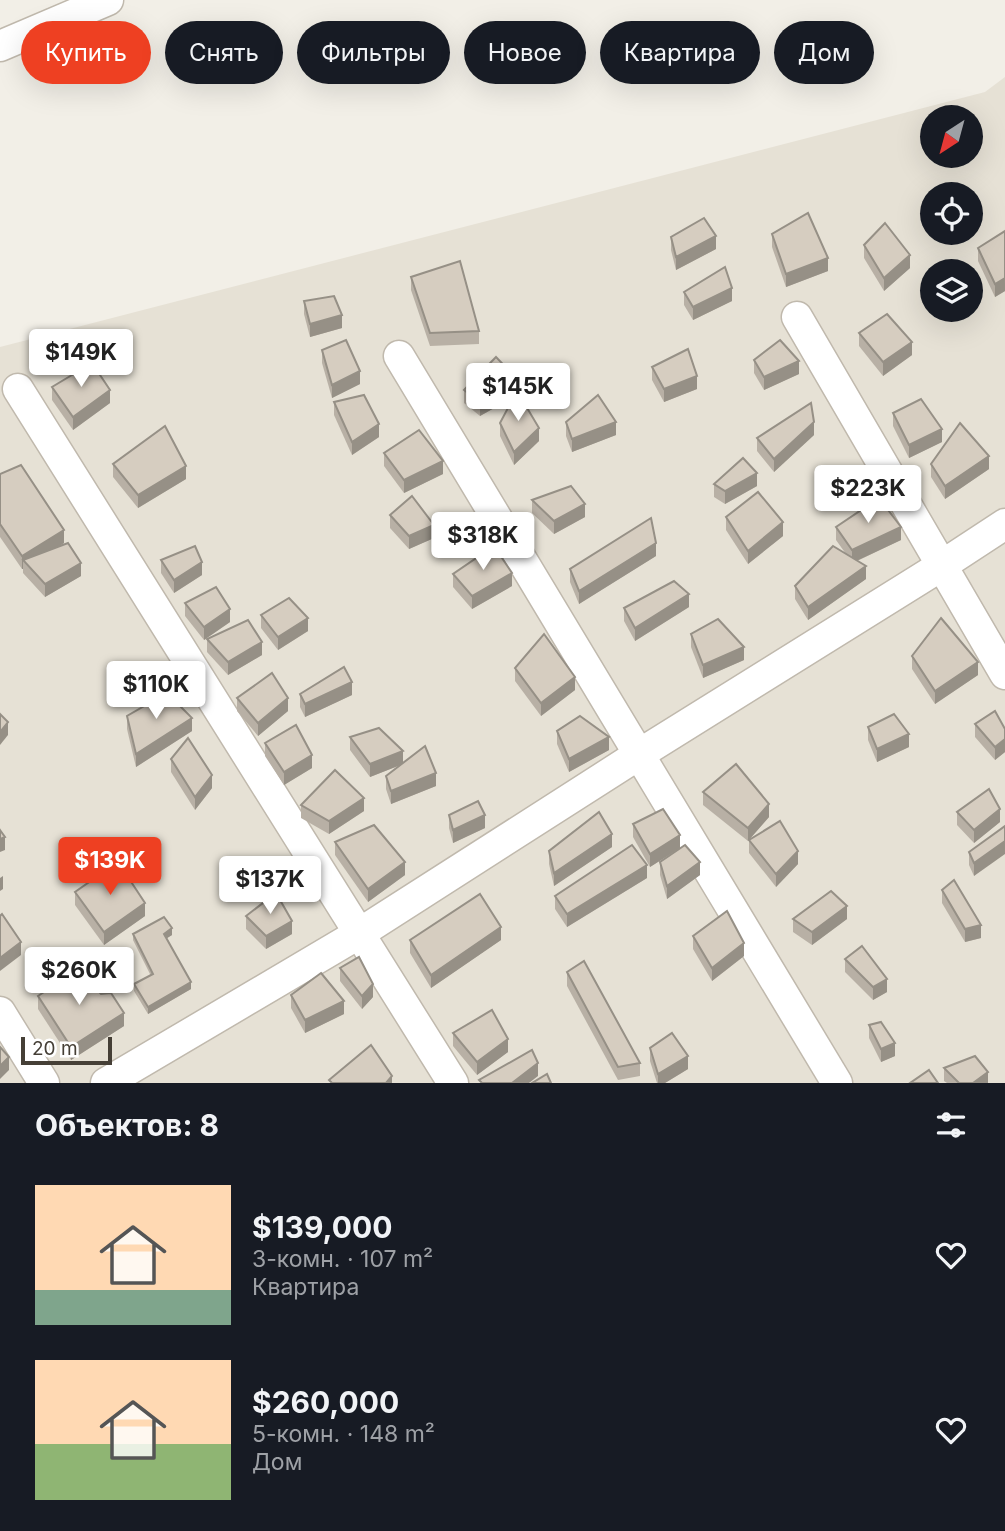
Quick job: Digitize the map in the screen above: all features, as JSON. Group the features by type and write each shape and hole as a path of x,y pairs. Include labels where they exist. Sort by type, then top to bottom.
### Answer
{"street":[{"path":"0,46 108,0"},
{"path":"797,317 1005,674"},
{"path":"399,356 837,1083"},
{"path":"18,390 453,1083"},
{"path":"106,1083 360,933 1005,524"},
{"path":"0,1012 44,1083"}],"shaded area":[{"path":"1005,77 1005,1083 0,1083 0,347 920,109 920,168 984,168 984,105 935,105 985,92"}],"building":[{"path":"808,213 828,258 786,274 772,234"},
{"path":"704,218 716,236 676,257 671,237"},
{"path":"885,223 910,255 884,278 864,245"},
{"path":"1005,231 1005,278 995,284 978,248"},
{"path":"460,261 479,331 430,333 411,277"},
{"path":"725,267 732,288 693,307 684,292"},
{"path":"334,296 342,315 310,324 304,301"},
{"path":"887,314 912,342 883,362 859,333"},
{"path":"346,340 360,371 332,385 322,350"},
{"path":"780,340 799,361 764,377 754,360"},
{"path":"688,349 697,376 664,389 652,367"},
{"path":"496,357 519,381 480,403 464,390"},
{"path":"92,363 110,390 73,417 52,387"},
{"path":"517,391 539,428 514,452 500,423"},
{"path":"364,395 379,424 352,442 334,402"},
{"path":"598,395 616,422 572,439 566,422"},
{"path":"921,399 942,429 909,445 893,413"},
{"path":"811,403 814,422 774,459 757,438"},
{"path":"960,423 989,456 945,486 931,464"},
{"path":"165,426 186,466 138,495 113,464"},
{"path":"419,430 443,461 404,480 384,453"},
{"path":"743,458 757,473 725,491 714,484"},
{"path":"21,465 64,530 22,556 0,524 0,474"},
{"path":"571,486 585,504 554,521 532,500"},
{"path":"758,492 783,522 748,551 726,517"},
{"path":"412,496 434,525 409,536 390,515"},
{"path":"879,498 901,527 852,550 836,527"},
{"path":"651,518 656,543 579,591 570,569"},
{"path":"68,543 81,563 45,584 23,560"},
{"path":"195,546 202,562 174,580 161,560"},
{"path":"494,546 512,573 472,596 453,574"},
{"path":"833,546 866,566 808,607 795,586"},
{"path":"674,581 689,594 635,628 624,608"},
{"path":"216,587 230,609 204,627 185,603"},
{"path":"289,598 308,618 278,637 261,615"},
{"path":"941,618 978,662 935,691 912,656"},
{"path":"718,619 744,647 703,665 691,634"},
{"path":"248,620 262,642 228,662 207,639"},
{"path":"544,634 575,677 541,703 515,668"},
{"path":"344,667 352,682 305,704 300,694"},
{"path":"272,673 288,698 258,723 237,698"},
{"path":"167,693 192,718 136,754 127,716"},
{"path":"995,711 1005,729 1005,739 995,747 975,724"},
{"path":"0,714 8,722 0,732"},
{"path":"894,714 909,734 877,749 868,727"},
{"path":"580,716 609,737 569,759 557,731"},
{"path":"296,725 312,755 284,772 265,743"},
{"path":"379,728 403,751 370,764 350,737"},
{"path":"188,738 212,775 195,797 171,759"},
{"path":"425,746 436,773 391,791 386,776"},
{"path":"736,764 769,804 748,828 703,792"},
{"path":"335,770 364,798 329,821 301,805"},
{"path":"989,789 1000,809 974,830 957,812"},
{"path":"478,801 485,815 453,830 449,815"},
{"path":"663,809 680,835 650,854 633,824"},
{"path":"599,812 612,834 554,873 549,851"},
{"path":"780,821 798,851 776,874 749,840"},
{"path":"374,825 405,862 368,889 335,842"},
{"path":"1005,826 1005,841 974,863 969,852"},
{"path":"632,845 647,865 567,914 555,896"},
{"path":"685,845 700,862 667,886 660,862"},
{"path":"118,862 145,903 104,932 75,892"},
{"path":"954,880 981,925 965,929 942,890"},
{"path":"831,891 847,906 812,932 793,919"},
{"path":"276,893 292,921 266,936 246,916"},
{"path":"480,894 501,927 431,975 410,940"},
{"path":"727,911 744,943 712,968 693,936"},
{"path":"2,914 21,942 0,958 0,916"},
{"path":"164,917 172,928 164,934 191,982 148,1007 134,984 153,974 133,934"},
{"path":"862,946 887,979 873,987 845,959"},
{"path":"359,957 373,984 362,996 340,968"},
{"path":"584,961 640,1063 618,1067 567,972"},
{"path":"79,969 101,994 111,993 124,1013 71,1047 38,996"},
{"path":"321,973 344,1001 305,1020 291,995"},
{"path":"492,1010 508,1039 477,1062 453,1033"},
{"path":"881,1022 895,1043 881,1049 869,1025"},
{"path":"672,1033 688,1056 658,1074 650,1048"},
{"path":"371,1045 392,1076 386,1083 332,1083 329,1080"},
{"path":"0,1047 9,1057 0,1066"},
{"path":"532,1050 538,1063 512,1083 482,1083 479,1080"},
{"path":"975,1056 988,1072 973,1083 959,1083 944,1068"},
{"path":"929,1070 938,1083 910,1083"},
{"path":"547,1074 551,1083 532,1083"}]}
